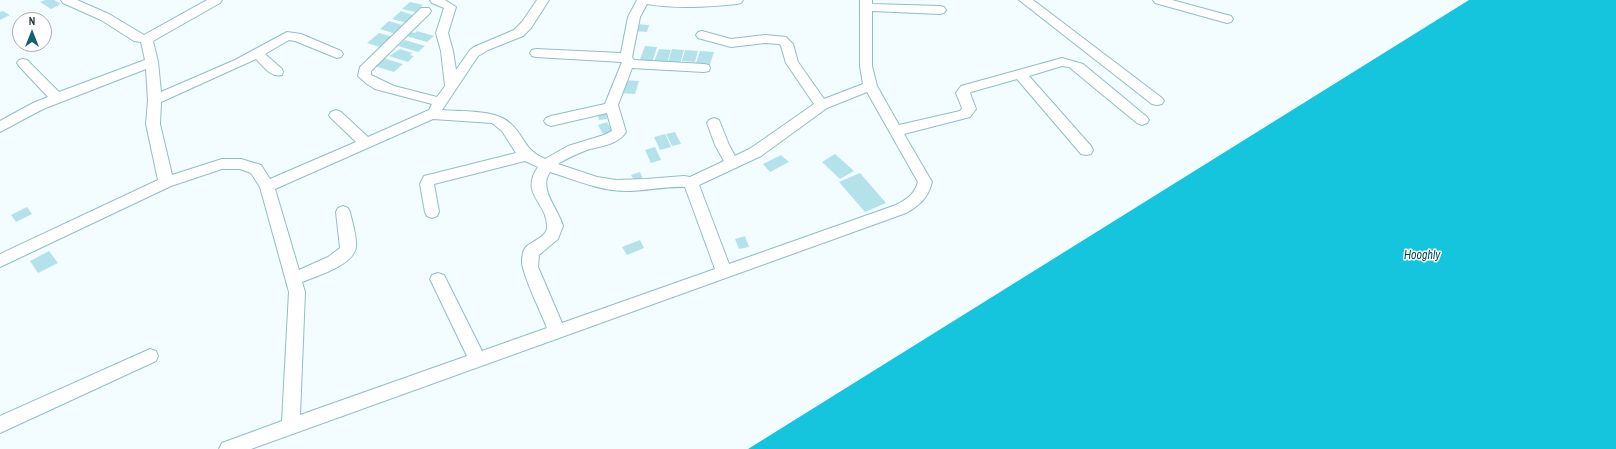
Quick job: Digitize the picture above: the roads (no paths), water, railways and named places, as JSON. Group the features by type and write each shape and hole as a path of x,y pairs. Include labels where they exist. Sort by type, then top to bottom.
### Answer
{"street":[{"path":"67,0 105,18 138,38 146,39 216,0"},
{"path":"436,0 450,7 442,35 447,51 451,86"},
{"path":"432,114 474,53 482,46 514,36 524,26 543,0"},
{"path":"557,331 530,267 531,252 554,233 555,227 537,185 546,165 573,150 618,134 619,132 611,107 627,60 634,17 644,0 656,2 707,2 737,0"},
{"path":"1025,0 1157,101"},
{"path":"1159,0 1227,19"},
{"path":"228,449 901,209 916,202 922,193 925,182 870,86 866,66 866,2 940,10"},
{"path":"426,11 365,70 364,76 367,79 394,91 440,102"},
{"path":"702,35 730,43 765,39 782,40 787,44 792,63 822,105"},
{"path":"155,100 239,63 282,39 291,36 337,54"},
{"path":"146,39 152,62 155,100 153,124 166,182"},
{"path":"257,53 277,72"},
{"path":"536,53 704,68"},
{"path":"0,127 38,106 152,62"},
{"path":"896,131 965,114 969,109 963,93 966,89 1062,62 1072,64 1142,120"},
{"path":"23,64 57,98"},
{"path":"1020,74 1086,150"},
{"path":"267,186 432,114 495,119 504,123 510,129 520,148 527,155 546,165 606,184 622,185 684,181 692,183 756,152 822,105 870,86"},
{"path":"552,121 611,107"},
{"path":"336,115 366,143"},
{"path":"714,123 722,145 733,164"},
{"path":"432,212 427,184 429,180 527,155"},
{"path":"0,261 166,182 222,164 241,164 256,169 267,186 297,292 291,426"},
{"path":"692,183 724,272"},
{"path":"294,279 339,259 347,252 348,248 343,212"},
{"path":"438,279 477,359"},
{"path":"0,425 150,356"}],"water":[{"name":"Hooghly","path":"1469,0 1616,0 1616,449 748,449"}]}
